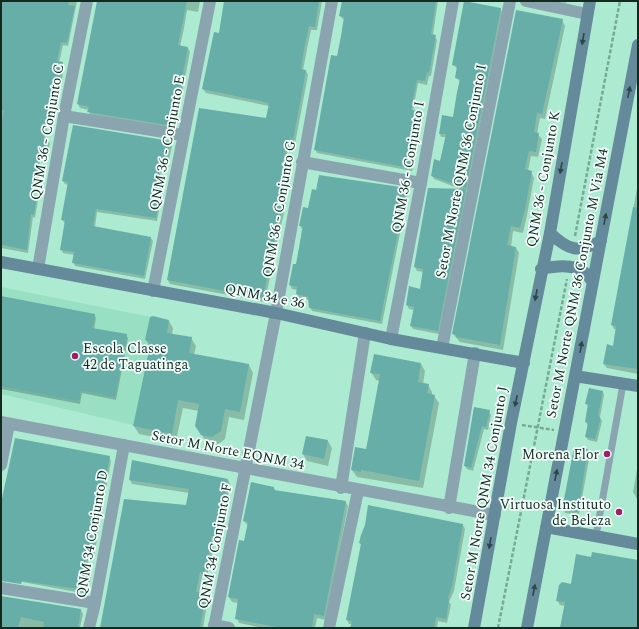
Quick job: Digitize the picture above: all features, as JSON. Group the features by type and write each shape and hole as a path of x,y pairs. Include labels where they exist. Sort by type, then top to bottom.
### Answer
{"main road":[{"name":"QNM 36 - Conjunto K","path":"524,363 541,269 550,233 590,1"},
{"name":"Setor M Norte QNM 36 Conjunto M Via M4","path":"527,628 638,45"},
{"path":"550,233 559,242 573,249 582,249 601,241"},
{"name":"QNM 34 e 36","path":"1,262 276,313 391,339 524,363"},
{"path":"541,269 555,266 569,267 584,271 592,281"},
{"name":"Setor M Norte QNM 34 Conjunto J","path":"474,628 511,423 524,363"},
{"path":"576,376 638,386"},
{"path":"546,527 638,544"}],"street":[{"name":"QNM 36 - Conjunto C","path":"38,269 64,116 87,1"},
{"name":"QNM 36 - Conjunto E","path":"154,291 210,1"},
{"name":"QNM 36 - Conjunto G","path":"246,469 276,313 332,1"},
{"name":"QNM 36 - Conjunto I","path":"391,339 454,1"},
{"name":"Setor M Norte QNM 36 Conjunto I","path":"442,348 510,1"},
{"path":"526,1 587,14"},
{"path":"64,116 183,135"},
{"path":"302,162 421,183"},
{"path":"340,488 366,333"},
{"path":"449,508 475,353"},
{"path":"1,465 5,423"},
{"name":"Setor M Norte EQNM 34","path":"5,423 340,488 495,515"},
{"name":"QNM 34 Conjunto D","path":"89,628 124,445"},
{"name":"QNM 34 Conjunto F","path":"214,626 246,469"},
{"path":"329,628 358,491"},
{"path":"1,588 95,603"},
{"path":"214,626 229,628"}],"lane":[{"path":"596,536 623,384"}],"path":[{"path":"573,249 620,1"},
{"path":"498,628 569,267"},
{"path":"511,423 564,432"}],"shaded area":[{"name":"Escola Classe 42 de Taguatinga","path":"1,287 156,318 133,425 1,394"}],"building":[{"path":"1,1 69,1 68,5 75,6 67,43 61,42 57,61 63,62 59,82 54,81 43,137 48,139 45,158 39,158 35,176 32,195 37,196 34,215 31,214 27,250 3,245 1,243 1,125 4,110 1,110"},
{"path":"97,1 187,1 178,45 188,47 173,126 87,112 89,107 77,104"},
{"path":"224,1 319,1 315,27 309,26 304,49 301,69 306,70 292,146 286,144 283,163 288,165 283,203 263,298 167,280 199,108 266,118 269,103 202,89 214,32 219,33"},
{"path":"342,1 436,1 431,34 436,35 429,73 427,72 425,81 417,80 411,110 421,111 410,168 314,150 331,55 337,56 341,36 344,17 339,16"},
{"path":"464,1 501,8 466,188 431,176 434,159 440,161 446,134 439,134 442,115 453,117 460,79 455,78 457,66 452,65"},
{"path":"516,10 563,19 542,114 537,113 534,132 539,133 536,152 529,151 525,169 532,171 525,209 520,228 511,226 507,245 516,247 500,345 456,337 456,335 452,334"},
{"path":"73,125 170,141 167,161 161,160 158,178 163,180 156,218 96,209 93,226 151,237 144,276 72,263 74,252 60,250 65,220 61,220 68,182 62,181"},
{"path":"319,175 407,188 380,321 309,308 308,297 296,294 297,287 289,285 293,264 296,264 303,226 299,226 303,207 308,208 312,189 316,190"},
{"path":"428,188 466,189 438,331 410,326 414,307 406,305 409,286 420,289 423,269 414,267"},
{"path":"633,207 638,208 638,369 603,364 607,344 613,346 616,326 611,325"},
{"name":"Escola Classe 42 de Taguatinga","path":"1,296 95,314 92,328 127,334 115,397 81,390 79,401 1,386"},
{"path":"153,316 169,320 167,333 192,337 189,353 249,364 240,412 225,409 221,431 212,437 201,435 195,426 199,404 178,400 172,434 133,426 151,341 145,340 150,317"},
{"path":"374,354 421,363 418,382 429,384 427,393 435,395 419,481 361,470 361,472 351,470 355,447 366,449 368,439 380,374 370,373"},
{"path":"589,388 603,391 598,416 600,417 600,421 595,439 585,437 588,423 585,422 588,404 585,404"},
{"path":"474,407 490,410 486,427 482,426 471,468 464,466"},
{"path":"306,436 328,440 324,459 302,454"},
{"path":"15,438 110,456 92,552 87,551 84,570 89,571 85,590 22,581 21,584 1,581 1,503"},
{"path":"574,447 588,449 578,512 562,510"},
{"path":"132,460 228,479 217,537 212,536 205,573 200,572 196,592 206,593 200,628 100,628 124,499 186,505 189,489 129,480"},
{"path":"251,482 274,487 274,490 346,501 324,616 314,614 312,628 282,628 235,619 238,599 228,597 239,540 244,541 248,522 243,521"},
{"path":"368,505 463,524 452,586 448,597 449,600 446,619 436,617 434,628 350,628 352,621 346,620 361,544 359,543 365,525"},
{"path":"592,552 638,560 638,628 560,628 565,602 556,601 559,585 562,582 571,584 576,554 591,557"},
{"path":"1,596 81,609 78,628 43,628 44,622 21,617 18,628 1,628"}],"place":[{"name":"Escola Classe 42 de Taguatinga","path":"75,356"},
{"name":"Morena Flor","path":"607,454"},
{"name":"Virtuosa Instituto de Beleza","path":"619,512"}]}
